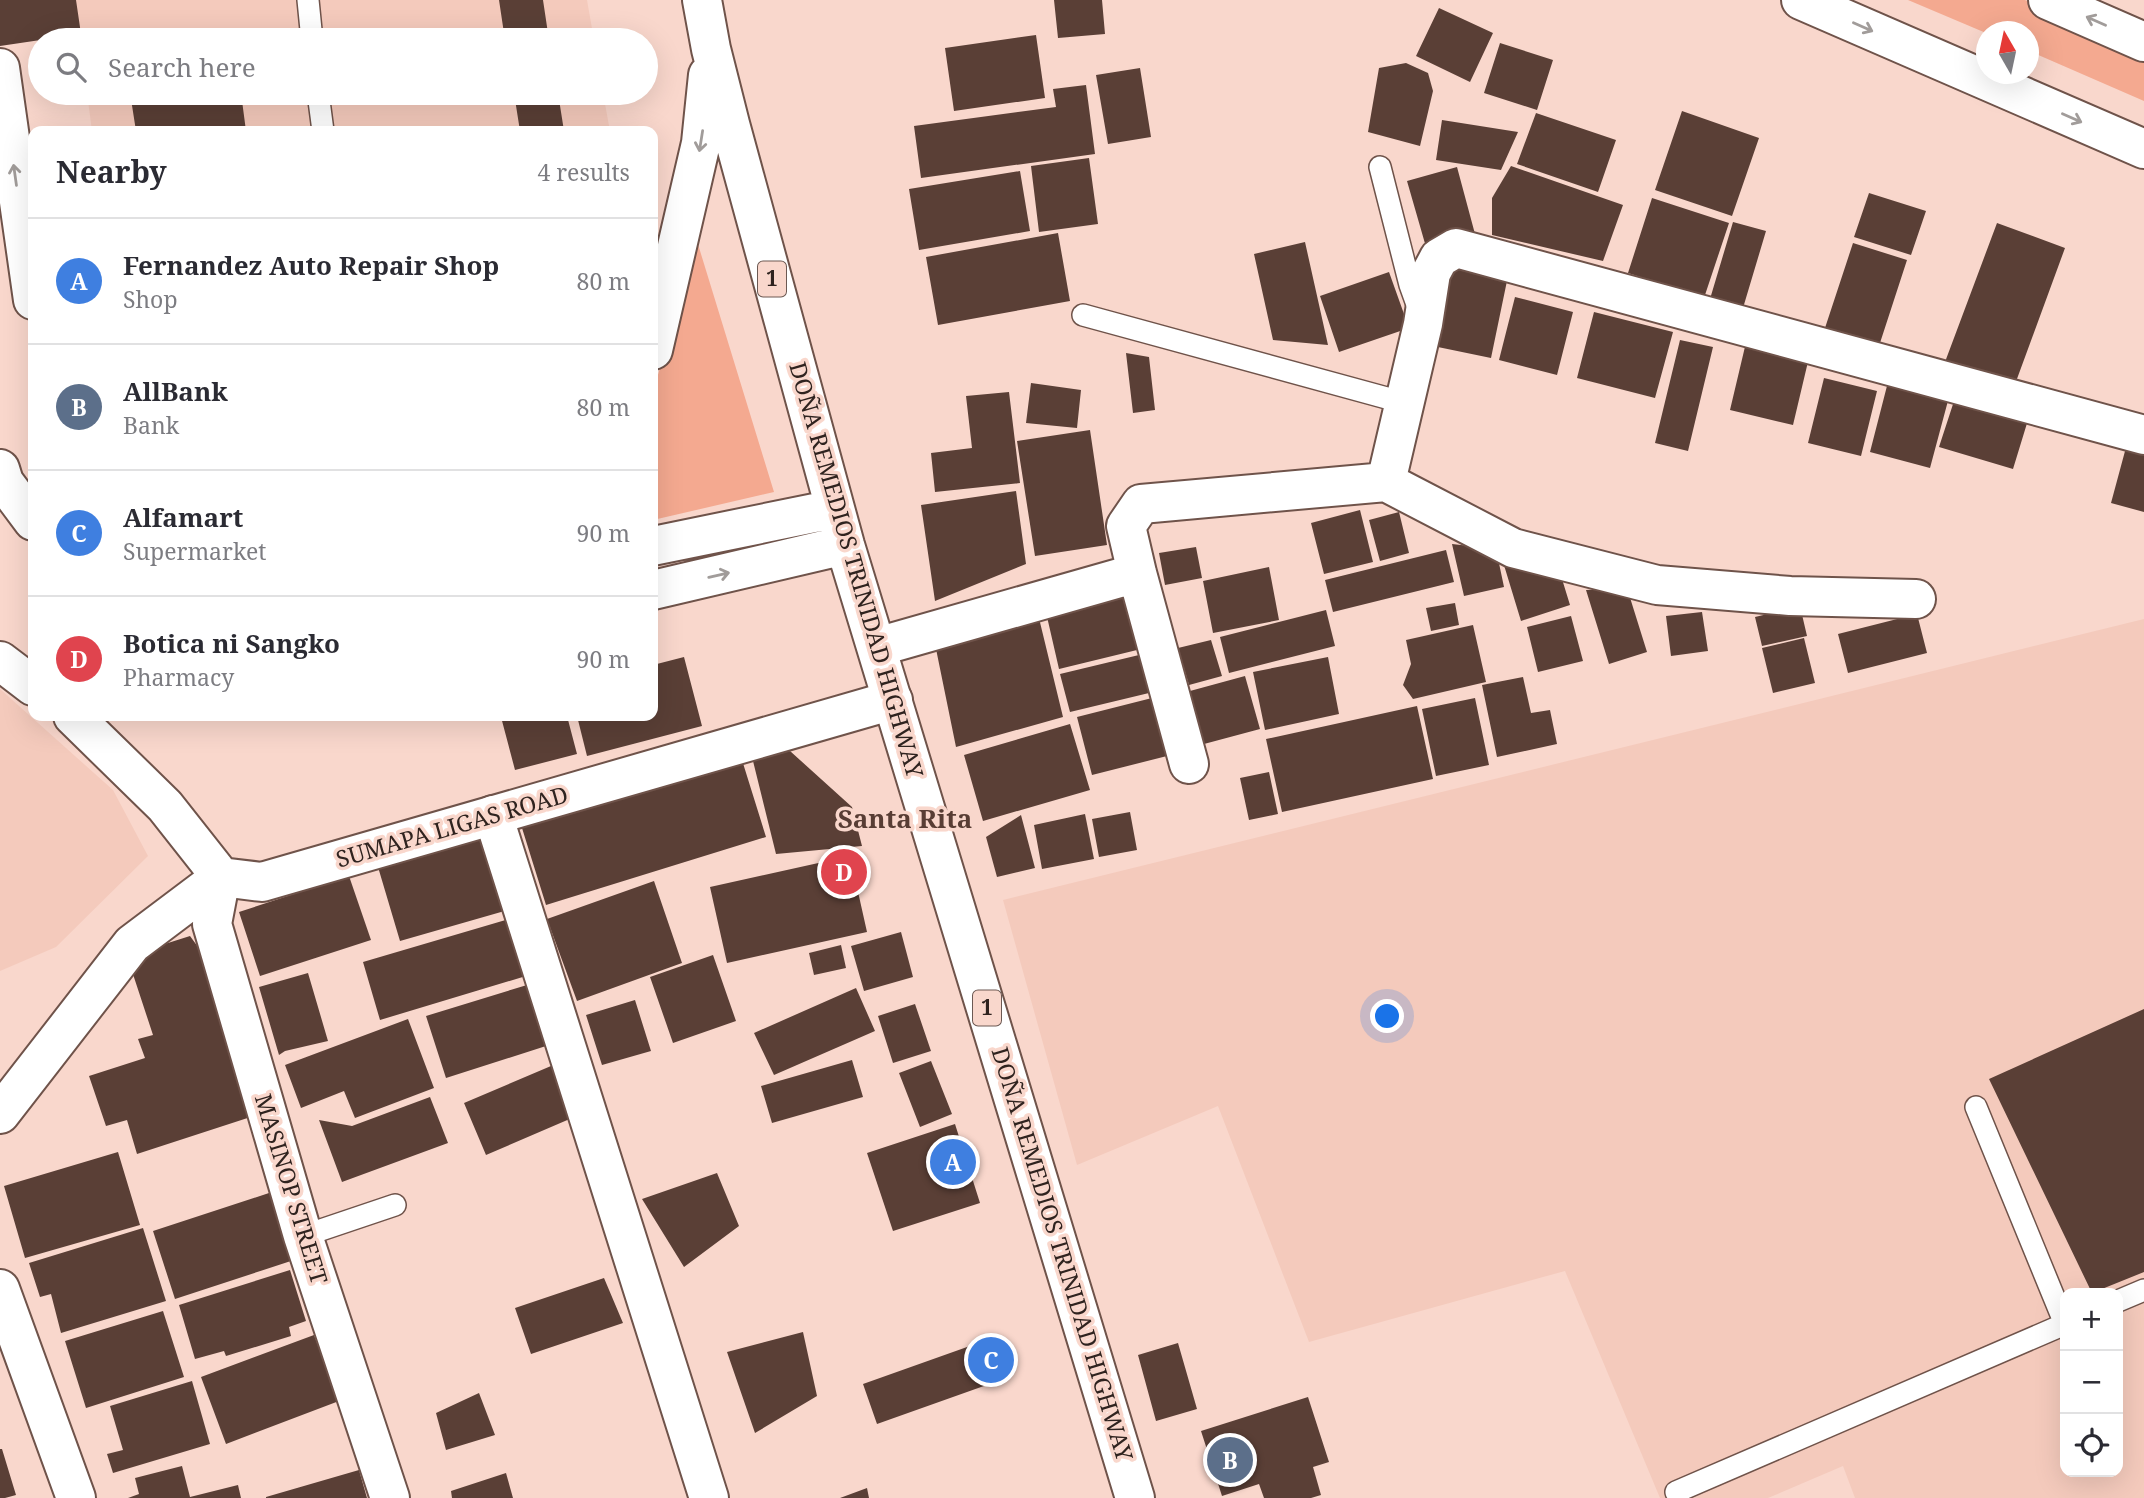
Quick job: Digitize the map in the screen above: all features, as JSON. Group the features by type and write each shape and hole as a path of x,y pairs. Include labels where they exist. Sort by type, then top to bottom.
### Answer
{"main road":[{"name":"DOÑA REMEDIOS TRINIDAD HIGHWAY","path":"702,0 711,49 839,527 1135,1498"},
{"path":"1801,0 2144,149"},
{"path":"2048,0 2144,42"},
{"path":"658,328 701,143 711,49"},
{"path":"0,68 28,265"},
{"path":"1386,482 1423,324 1431,273 1439,258 1455,248 2144,435"},
{"path":"0,469 4,482 28,514"},
{"path":"1189,764 1126,526 1141,504 1386,482 1513,548 1657,585 1790,596 1916,599"},
{"path":"658,545 839,527"},
{"path":"658,588 839,527"},
{"path":"877,647 1137,573"},
{"path":"0,660 28,682"},
{"name":"SUMAPA LIGAS ROAD","path":"221,877 262,882 893,700"},
{"path":"0,1114 132,944 221,877 165,806 78,721"},
{"path":"493,815 709,1498"},
{"name":"MASINOP STREET","path":"221,877 212,924 303,1236 390,1498"},
{"path":"0,1289 76,1498"}],"lane":[{"path":"308,0 311,28"},
{"path":"320,105 322,126"},
{"path":"1380,167 1410,285 1423,324"},
{"path":"1083,316 1405,403"},
{"path":"1976,1107 2060,1312"},
{"path":"303,1236 396,1205"},
{"path":"2123,1299 2144,1290"},
{"path":"1676,1492 2060,1326"}],"shaded area":[{"path":"75,0 587,0 592,28 78,28"},
{"path":"1908,0 2025,0 2144,49 2144,101 2039,55 2039,21 1976,21 1976,29"},
{"path":"89,105 605,105 609,126 91,126"},
{"path":"697,241 774,492 658,519 658,375"},
{"path":"2144,619 2144,1498 1855,1498 1843,1466 1768,1498 1660,1498 1565,1271 1309,1342 1218,1106 1077,1165 1003,900"},
{"path":"0,689 28,714 28,721 36,721 113,790 148,856 56,947 0,971"}],"building":[{"path":"0,0 76,0 80,28 28,28 28,42 0,46"},
{"path":"499,0 543,0 547,28 503,28"},
{"path":"1054,0 1102,0 1105,34 1058,38"},
{"path":"1439,8 1493,33 1470,82 1416,56"},
{"path":"1036,35 1045,98 954,111 945,48"},
{"path":"1500,43 1553,60 1537,110 1484,93"},
{"path":"1406,63 1428,73 1433,91 1420,146 1368,132 1379,68"},
{"path":"1140,68 1151,137 1108,144 1096,75"},
{"path":"1086,85 1095,154 921,178 914,126 1056,107 1053,89"},
{"path":"132,105 243,105 245,126 135,126"},
{"path":"516,105 560,105 563,126 519,126"},
{"path":"1682,111 1759,138 1732,216 1655,190"},
{"path":"1536,113 1616,140 1598,192 1517,164"},
{"path":"1442,120 1518,132 1501,170 1436,160"},
{"path":"1089,158 1098,224 1039,232 1031,166"},
{"path":"1511,166 1623,205 1603,261 1492,235 1492,198"},
{"path":"1457,167 1475,234 1426,247 1407,181"},
{"path":"1020,171 1030,231 919,250 909,189"},
{"path":"1869,193 1926,211 1911,255 1854,237"},
{"path":"1652,198 1729,223 1704,298 1628,273"},
{"path":"1733,222 1766,231 1743,308 1710,299"},
{"path":"1997,223 2065,248 2014,387 1945,362"},
{"path":"1058,233 1070,301 938,325 926,257"},
{"path":"1305,242 1328,345 1273,340 1254,254"},
{"path":"1853,243 1907,260 1879,346 1825,328"},
{"path":"1451,264 1508,276 1491,358 1433,346"},
{"path":"1389,272 1409,328 1339,352 1320,296"},
{"path":"1515,297 1573,312 1557,375 1499,360"},
{"path":"1594,312 1673,332 1655,398 1577,378"},
{"path":"1748,334 1811,349 1793,425 1730,410"},
{"path":"1680,340 1713,347 1688,451 1655,443"},
{"path":"1126,353 1149,357 1155,410 1133,413"},
{"path":"1824,378 1877,391 1861,456 1808,443"},
{"path":"1888,382 1949,397 1930,468 1870,452"},
{"path":"1031,383 1081,390 1077,428 1026,423"},
{"path":"1009,392 1020,483 935,492 931,453 972,448 966,396"},
{"path":"1955,398 2028,420 2013,469 1939,447"},
{"path":"1090,430 1107,545 1035,556 1017,441"},
{"path":"2128,440 2144,445 2144,512 2111,503"},
{"path":"1016,491 1026,564 935,601 921,505"},
{"path":"1360,510 1373,562 1324,574 1311,523"},
{"path":"1399,512 1409,553 1380,561 1369,520"},
{"path":"1452,544 1496,549 1504,587 1464,596"},
{"path":"1196,547 1202,578 1165,585 1159,553"},
{"path":"1446,550 1454,582 1333,612 1325,580"},
{"path":"1500,552 1558,566 1570,605 1521,621"},
{"path":"1269,567 1279,620 1213,633 1203,581"},
{"path":"1627,588 1647,652 1609,664 1586,590"},
{"path":"1122,589 1137,650 1059,669 1045,608"},
{"path":"1455,603 1459,625 1431,631 1426,608"},
{"path":"1800,606 1807,636 1762,646 1755,617"},
{"path":"1037,610 1063,717 956,747 935,644"},
{"path":"1326,610 1335,646 1229,673 1220,637"},
{"path":"1702,612 1708,651 1671,656 1666,616"},
{"path":"1917,614 1927,653 1848,673 1838,634"},
{"path":"1571,616 1583,661 1538,672 1527,627"},
{"path":"1473,625 1486,682 1413,699 1403,685 1411,664 1406,640"},
{"path":"1804,638 1815,683 1773,693 1762,648"},
{"path":"1211,640 1222,676 1189,685 1178,648"},
{"path":"1139,655 1149,693 1070,712 1060,674"},
{"path":"684,657 702,726 587,756 578,721 658,721 658,664"},
{"path":"1328,657 1339,714 1265,730 1253,672"},
{"path":"1245,676 1260,729 1204,744 1190,691"},
{"path":"1523,677 1531,713 1550,710 1557,744 1497,757 1482,685"},
{"path":"1152,698 1167,756 1092,775 1077,717"},
{"path":"1475,698 1489,765 1436,776 1422,709"},
{"path":"1417,706 1433,779 1282,812 1266,739"},
{"path":"502,721 568,721 577,754 515,770"},
{"path":"1070,724 1090,790 983,821 964,755"},
{"path":"790,751 852,807 862,846 776,854 753,761"},
{"path":"742,760 766,837 546,905 522,828"},
{"path":"1269,772 1278,814 1249,820 1240,778"},
{"path":"1130,812 1137,850 1099,857 1092,819"},
{"path":"1085,814 1094,859 1042,869 1034,825"},
{"path":"1021,815 1035,868 997,877 986,837"},
{"path":"486,836 508,910 400,941 378,867"},
{"path":"850,856 867,932 727,963 710,887"},
{"path":"349,876 371,940 260,976 239,912"},
{"path":"654,881 682,963 577,1001 547,919"},
{"path":"509,919 526,976 380,1020 363,962"},
{"path":"901,932 913,977 864,991 851,946"},
{"path":"190,936 206,958 257,1115 137,1154 127,1120 106,1126 89,1076 145,1058 138,1039 153,1035 127,956"},
{"path":"841,945 846,968 814,975 809,953"},
{"path":"713,955 736,1021 673,1043 650,977"},
{"path":"308,973 328,1041 285,1051 279,1055 259,987"},
{"path":"527,985 546,1046 446,1078 426,1016"},
{"path":"856,988 875,1031 774,1075 754,1033"},
{"path":"635,1000 651,1051 602,1065 586,1015"},
{"path":"915,1004 931,1051 893,1063 878,1016"},
{"path":"2144,1009 2144,1272 2104,1288 2090,1288 1989,1079"},
{"path":"408,1019 434,1088 355,1118 344,1091 301,1108 285,1065"},
{"path":"852,1060 863,1097 772,1123 761,1086"},
{"path":"931,1061 952,1114 920,1127 899,1073"},
{"path":"551,1066 572,1118 486,1155 464,1103"},
{"path":"430,1097 448,1143 342,1182 319,1120 352,1126"},
{"path":"955,1124 980,1203 893,1231 867,1153"},
{"path":"118,1152 140,1225 25,1258 4,1186"},
{"path":"717,1173 739,1226 684,1267 642,1199"},
{"path":"275,1191 297,1259 175,1299 153,1231"},
{"path":"143,1228 166,1301 61,1333 51,1294 40,1297 29,1263"},
{"path":"290,1270 306,1321 289,1327 291,1336 226,1356 224,1351 195,1359 179,1305"},
{"path":"604,1278 623,1323 531,1354 515,1308"},
{"path":"163,1311 184,1377 86,1408 65,1341"},
{"path":"803,1332 817,1396 755,1433 727,1352"},
{"path":"314,1335 339,1401 226,1444 201,1377"},
{"path":"998,1336 1012,1376 877,1424 863,1384"},
{"path":"1178,1343 1197,1409 1156,1421 1138,1355"},
{"path":"192,1381 210,1444 113,1473 107,1454 123,1450 110,1406"},
{"path":"479,1393 495,1435 446,1450 436,1413"},
{"path":"1308,1397 1329,1462 1313,1467 1321,1495 1311,1498 1264,1498 1259,1484 1222,1496 1201,1431"},
{"path":"0,1449 16,1495 5,1498 0,1498"},
{"path":"182,1466 190,1497 238,1485 241,1498 128,1498 139,1494 135,1478"},
{"path":"359,1470 367,1498 266,1498 266,1497"},
{"path":"506,1473 513,1498 452,1498 451,1491"},
{"path":"867,1488 869,1498 840,1498"}],"place":[{"name":"Botica ni Sangko","path":"844,872"},
{"name":"Fernandez Auto Repair Shop","path":"953,1162"},
{"name":"Alfamart","path":"991,1360"},
{"name":"AllBank","path":"1230,1460"}],"district":[{"name":"Santa Rita","path":"905,819"}]}
